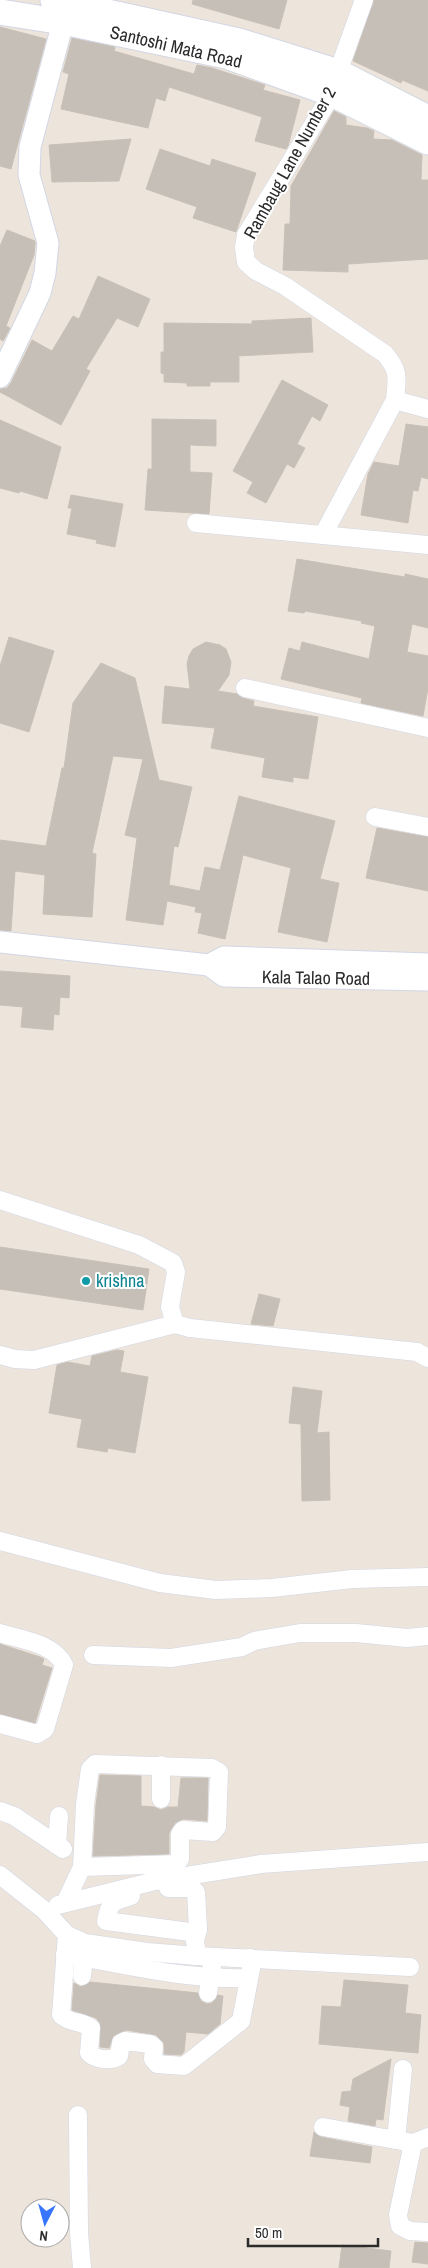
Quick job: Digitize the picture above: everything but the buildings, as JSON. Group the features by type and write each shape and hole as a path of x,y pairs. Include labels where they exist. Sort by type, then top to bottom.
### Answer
{"main road":[{"name":"Santoshi Mata Road","path":"0,12 63,6 226,56 335,83 428,118"},
{"name":"Santoshi Mata Road","path":"335,83 428,142"}],"street":[{"name":"Rambaug Lane Number 2","path":"323,535 395,400 397,381 395,367 385,354 285,286 256,271 246,262 244,247 246,235 335,83 364,0"},
{"path":"0,377 40,292 46,273 48,243 29,175 30,147 63,6"},
{"path":"395,400 428,409"},
{"path":"196,523 428,545"},
{"path":"245,688 428,728"},
{"path":"375,817 428,827"},
{"name":"Kala Talao Road","path":"0,942 209,965 224,976 428,980"},
{"name":"Kala Talao Road","path":"209,965 224,958 428,964"},
{"path":"0,1200 139,1244 173,1263 176,1272 170,1307 176,1324"},
{"path":"0,1356 34,1360 176,1324 190,1328 417,1352 428,1358"},
{"path":"0,1541 160,1583 216,1590 272,1588 352,1579 428,1577"},
{"path":"0,1633 50,1650 60,1656 64,1665 45,1730 37,1734 0,1724"},
{"path":"93,1655 172,1658 242,1647 254,1641 300,1633 356,1633 407,1638 428,1636"},
{"path":"65,1903 82,1867 82,1828 90,1769 95,1764 212,1768 219,1772 217,1827 213,1832 183,1830 180,1834 180,1859 176,1864 82,1867"},
{"path":"161,1765 161,1800"},
{"path":"0,1811 14,1816 60,1847 59,1816"},
{"path":"44,1910 65,1903 156,1881 260,1864 428,1852"},
{"path":"0,1875 44,1910 84,1950 124,1966 210,1985 249,1978"},
{"path":"103,1945 106,1921 110,1905 114,1901 158,1888 192,1888 196,1892 198,1929 195,1941 205,1957 210,1985"},
{"path":"106,1921 190,1932 198,1929"},
{"path":"67,1935 61,2015 68,2021 85,2023 91,2028 89,2053 94,2058 114,2059 120,2056 121,2043 125,2040 150,2044 154,2047 153,2059 157,2064 184,2066 241,2021 249,1978 250,1958"},
{"path":"65,1954 103,1945 147,1952 205,1957 410,1967"},
{"path":"82,1976 84,1950"},
{"path":"403,2069 412,2140 398,2215 400,2226 410,2231 428,2232"},
{"path":"78,2115 79,2233 82,2268"},
{"path":"323,2127 412,2140"}],"place":[{"name":"krishna","path":"86,1281"}]}
